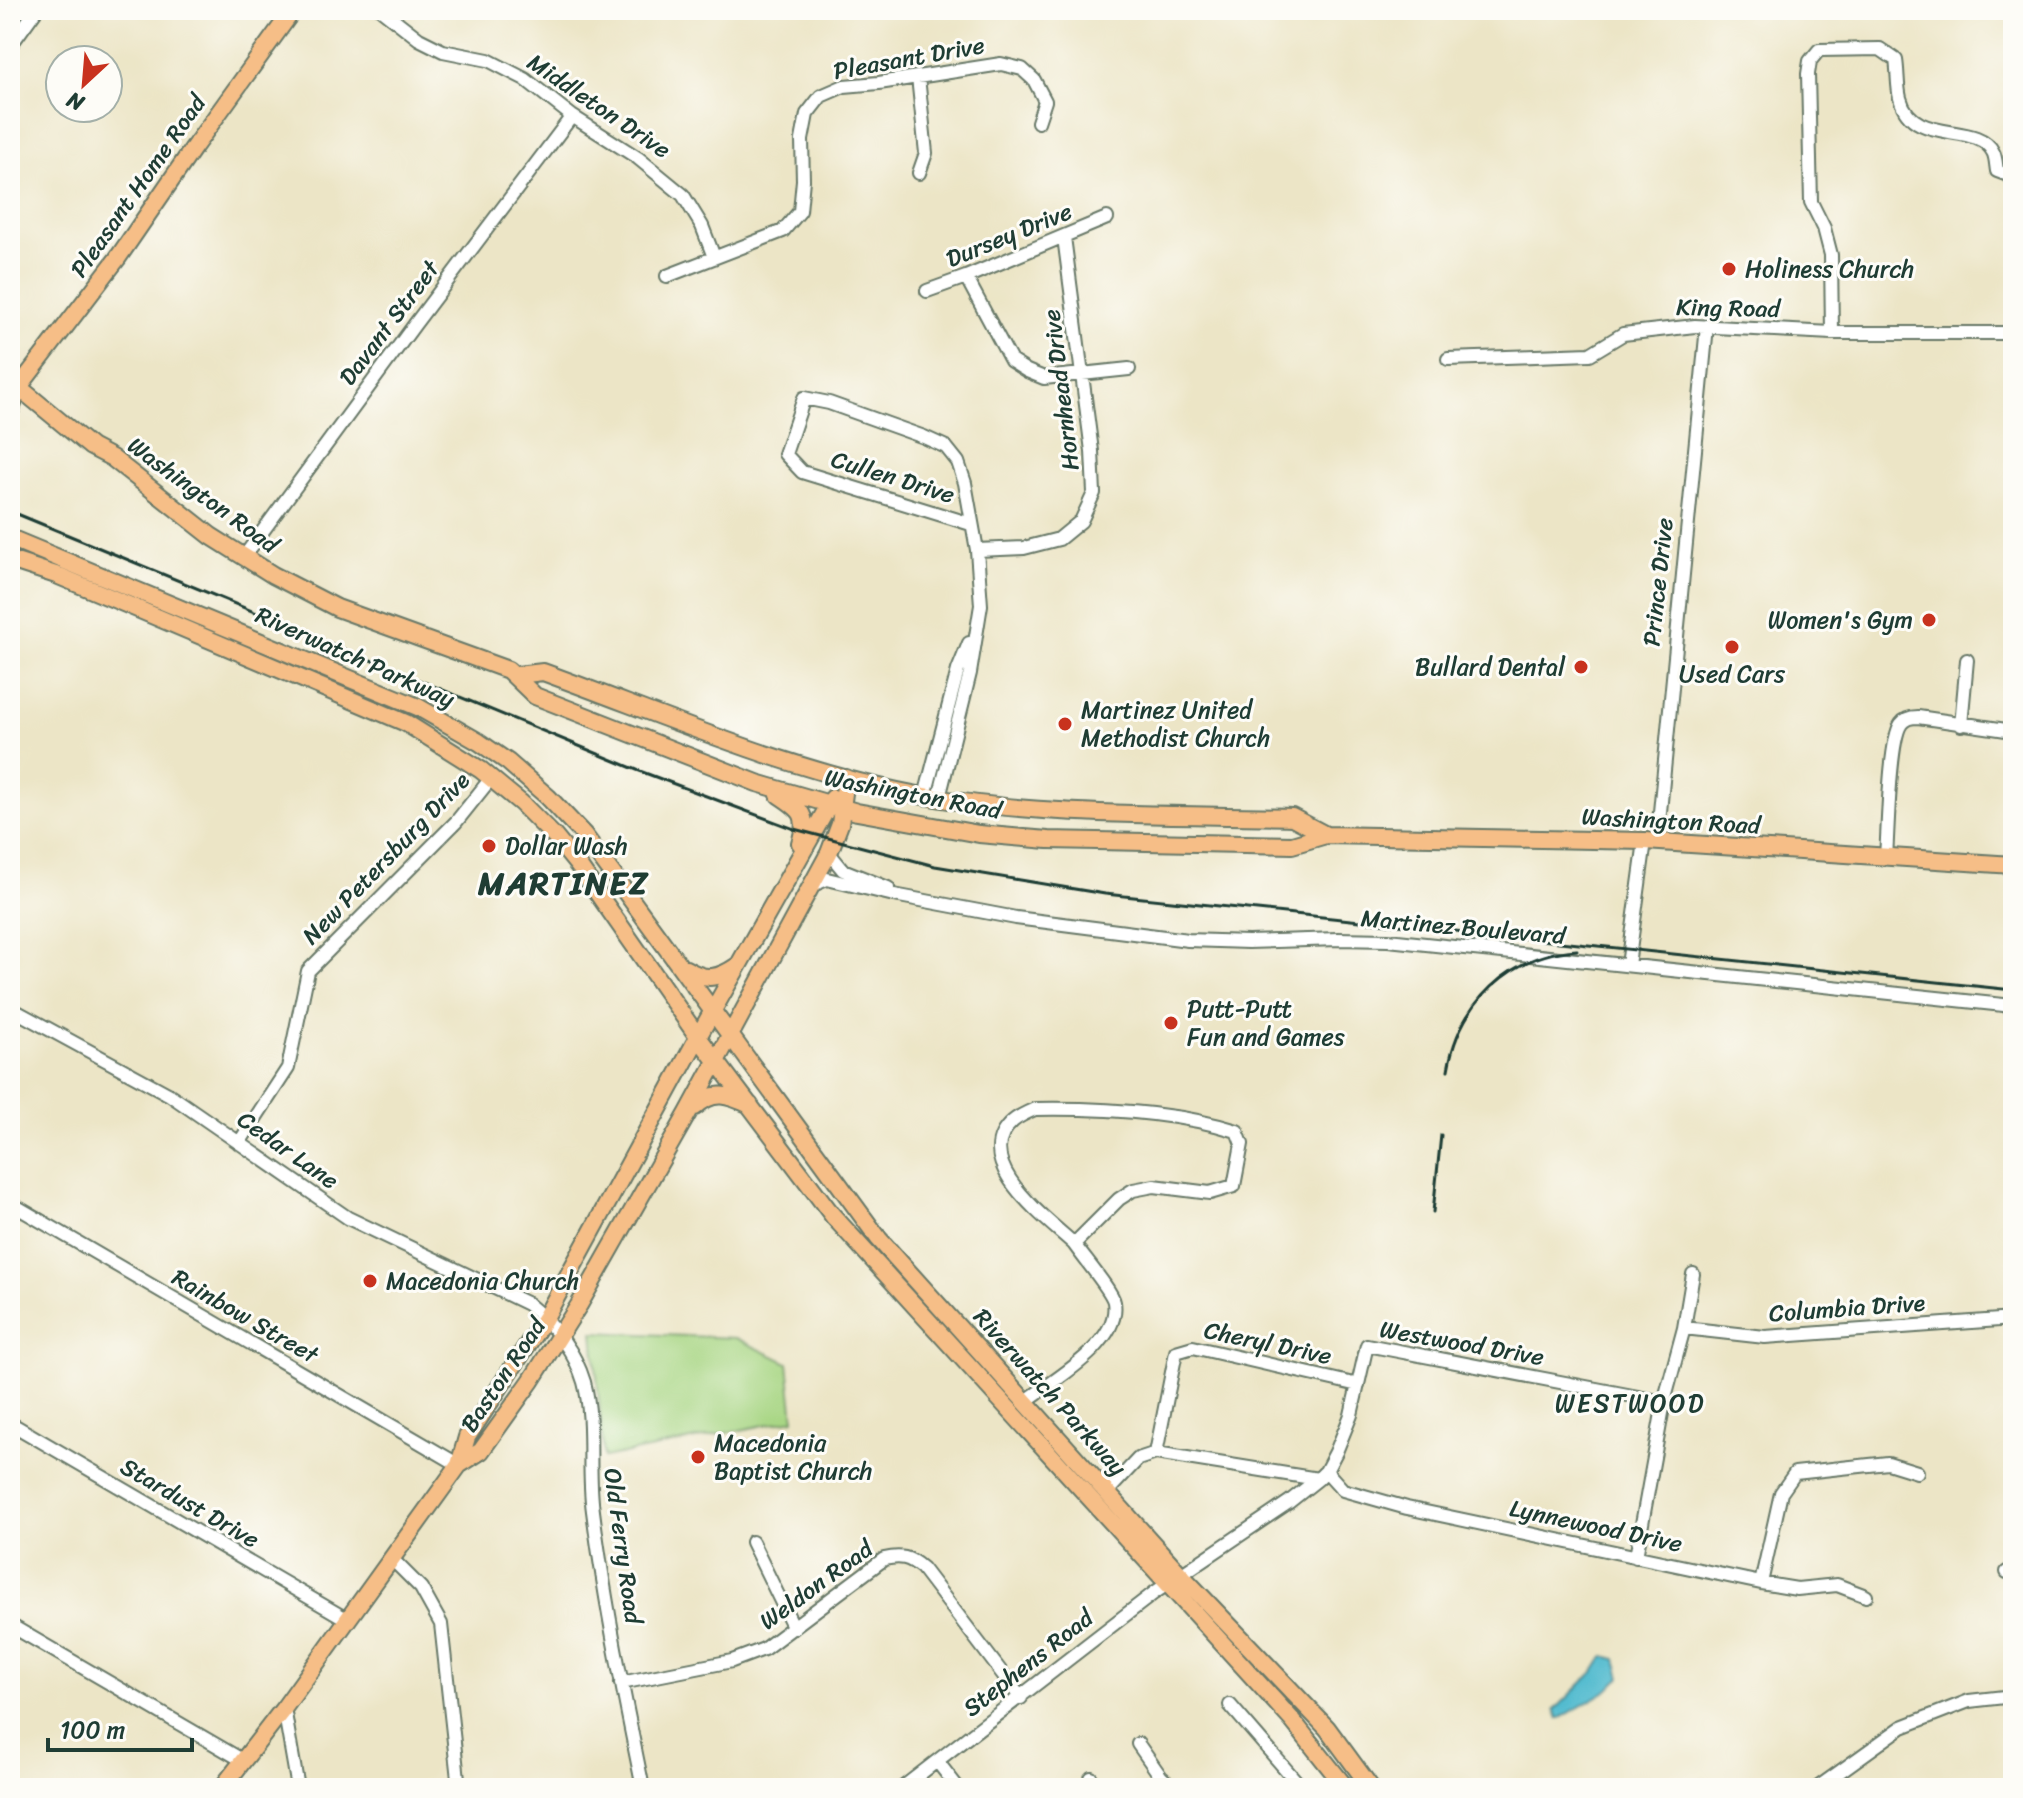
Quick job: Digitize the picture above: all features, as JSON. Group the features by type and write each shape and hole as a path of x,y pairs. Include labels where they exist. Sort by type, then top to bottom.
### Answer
{"main road":[{"name":"Pleasant Home Road","path":"10,412 13,387 117,259 293,10"},
{"name":"Washington Road","path":"13,387 243,558 337,608 517,675 543,672 757,752 846,778 932,797 1048,810 1292,817 1326,835"},
{"name":"Riverwatch Parkway","path":"10,538 429,713 508,762 548,797 594,847 879,1239 1180,1574 1327,1728 1371,1788"},
{"name":"Riverwatch Parkway","path":"10,560 59,576 374,709 435,740 492,777 554,836 575,862 698,1037 863,1252 1292,1720 1346,1788"},
{"name":"Washington Road","path":"517,675 535,696 764,786 890,819 960,832 1048,840 1292,845 1326,835 1651,842 2013,865"},
{"name":"Baston Road","path":"222,1788 284,1708 459,1465 481,1451 560,1335 688,1113 829,853 840,824 836,806 846,778"},
{"path":"764,786 802,813 805,825 798,858"},
{"path":"459,1465 467,1437 545,1318 798,858 836,806"},
{"path":"829,853 853,825 890,819"},
{"path":"575,862 594,847"},
{"path":"681,966 707,979 724,975 741,962"},
{"path":"688,1113 710,1095 723,1093 751,1105"}],"street":[{"path":"10,46 36,10"},
{"name":"Middleton Drive","path":"382,10 437,49 488,60 525,79 572,116 638,158 683,195 702,226 714,257"},
{"path":"1832,333 1831,255 1824,228 1811,202 1808,74 1810,61 1819,50 1880,49 1896,60 1900,98 1910,119 1937,131 1979,139 1993,151 1997,171 2013,177"},
{"name":"Pleasant Drive","path":"667,276 783,231 800,211 802,140 807,114 821,96 844,86 1001,64 1022,69 1034,80 1045,101 1038,122"},
{"path":"918,77 926,153 919,173"},
{"name":"Davant Street","path":"243,558 572,116"},
{"name":"Dursey Drive","path":"927,291 1107,218"},
{"name":"Hornhead Drive","path":"977,550 1024,548 1059,539 1081,521 1094,493 1064,237"},
{"path":"966,277 1011,361 1044,378 1129,369"},
{"name":"King Road","path":"1448,359 1590,354 1623,334 1707,326 1832,333 2013,333"},
{"name":"Prince Drive","path":"1628,965 1651,842 1707,326"},
{"name":"Cullen Drive","path":"804,398 829,403 946,447 958,462 965,483 971,524 802,472 785,454 804,398"},
{"path":"932,797 970,673 981,605 977,550 971,524"},
{"path":"1961,725 1967,660"},
{"path":"1886,857 1892,770 1901,724 1908,718 1918,717 2013,731"},
{"name":"New Petersburg Drive","path":"239,1143 288,1068 308,971 456,822 492,777"},
{"name":"Martinez Boulevard","path":"829,853 843,870 909,897"},
{"name":"Martinez Boulevard","path":"811,886 827,879 1016,918 1188,940 1362,939 2013,1006"},
{"name":"Cedar Lane","path":"10,1008 146,1080 348,1218 485,1281 528,1304 545,1318"},
{"path":"1026,1401 1093,1351 1113,1324 1114,1299 1074,1244 1008,1178 999,1159 1001,1139 1012,1122 1035,1109 1053,1108 1139,1114 1215,1124 1237,1131 1242,1144 1234,1186 1210,1193 1154,1186 1133,1190 1119,1199 1074,1244"},
{"name":"Rainbow Street","path":"10,1203 459,1465"},
{"path":"1636,1557 1664,1402 1684,1328 1693,1274"},
{"name":"Old Ferry Road","path":"545,1318 570,1348 585,1385 592,1508 621,1683 643,1788"},
{"name":"Columbia Drive","path":"1684,1328 1765,1337 2013,1319"},
{"name":"Westwood Drive","path":"1180,1574 1289,1502 1322,1475 1341,1441 1367,1345 1664,1402"},
{"name":"Cheryl Drive","path":"1156,1453 1176,1352 1193,1347 1358,1385"},
{"name":"Stardust Drive","path":"10,1423 348,1620"},
{"path":"1108,1491 1138,1459 1156,1453"},
{"name":"Lynnewood Drive","path":"1156,1453 1322,1475 1343,1490 1407,1508 1761,1583 1797,1589 1837,1585 1866,1596"},
{"path":"1761,1583 1781,1493 1795,1473 1888,1463 1917,1472"},
{"path":"752,1542 794,1628"},
{"name":"Weldon Road","path":"621,1683 747,1657 794,1628 884,1559 898,1556 911,1559 922,1568 1021,1698"},
{"path":"392,1559 421,1588 441,1624 459,1788"},
{"name":"Stephens Road","path":"902,1788 1180,1574"},
{"path":"10,1625 242,1760"},
{"path":"1817,1788 1902,1727 1969,1701 2013,1696"},
{"path":"1230,1705 1302,1788"},
{"path":"284,1708 298,1788"},
{"path":"1138,1744 1173,1788"},
{"path":"937,1761 958,1788"}],"green space":[{"path":"593,1332 736,1338 788,1363 794,1419 604,1458"}],"water":[{"path":"1604,1656 1616,1659 1621,1677 1608,1690 1559,1719 1555,1710 1595,1670"}],"railway":[{"path":"10,511 637,770 794,829 935,866 1105,894 2013,990"},
{"path":"1448,1070 1463,1024 1491,987 1509,972 1530,961 1577,950"},
{"path":"1433,1212 1441,1135"}],"place":[{"name":"Holiness Church","path":"1729,269"},
{"name":"Women's Gym","path":"1929,620"},
{"name":"Used Cars","path":"1732,647"},
{"name":"Bullard Dental","path":"1581,667"},
{"name":"Martinez United Methodist Church","path":"1065,724"},
{"name":"Dollar Wash","path":"489,846"},
{"name":"Putt-Putt Fun and Games","path":"1171,1023"},
{"name":"Macedonia Church","path":"370,1281"},
{"name":"Macedonia Baptist Church","path":"698,1457"}],"district":[{"name":"MARTINEZ","path":"564,883"},
{"name":"WESTWOOD","path":"1630,1403"}]}
